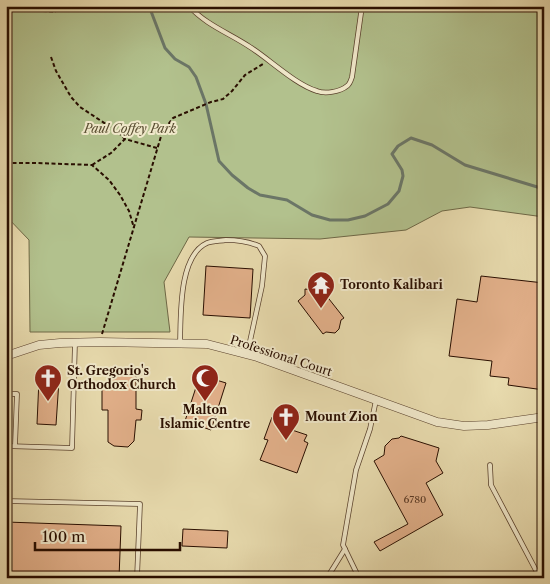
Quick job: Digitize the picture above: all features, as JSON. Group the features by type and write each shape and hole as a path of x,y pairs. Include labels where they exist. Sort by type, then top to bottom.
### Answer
{"street":[{"name":"Professional Court","path":"6,356 38,345 75,342 207,344 248,355 437,422 464,426 488,425 544,417"}],"lane":[{"path":"189,6 195,13 212,25 318,92 340,90 348,86 352,77 362,6"},
{"path":"180,344 181,301 185,273 195,253 206,243 222,240 246,240 259,246 264,256 262,286 248,355"},
{"path":"6,446 72,448 75,342"},
{"path":"6,394 17,394 15,446"},
{"path":"359,578 343,545 356,470 370,429 376,400"},
{"path":"490,465 491,485 540,578"},
{"path":"6,501 140,504 137,578"},
{"path":"327,578 345,550"}],"path":[{"path":"39,6 42,11 56,12"},
{"path":"51,57 56,71 71,97 80,107 118,132 125,139 158,148"},
{"path":"100,342 162,133 173,118 223,99 246,75 269,60"},
{"path":"6,163 38,162 92,165 111,153 125,139"},
{"path":"92,165 109,180 120,195 129,211 134,228"}],"green space":[{"name":"Paul Coffey Park","path":"6,6 544,6 544,217 470,207 442,211 406,230 320,239 189,237 164,282 170,332 30,332 29,240 6,216"}],"building":[{"path":"206,266 253,269 250,318 203,315"},
{"path":"481,276 544,283 544,390 508,385 509,378 490,376 492,361 449,356 457,299 477,302"},
{"name":"Toronto Kalibari","path":"318,285 344,318 341,320 339,329 335,333 326,332 323,334 298,301 305,295 305,289 312,290"},
{"path":"109,369 136,370 136,409 142,410 141,420 136,420 134,441 128,447 114,446 108,442 108,410 102,410 102,383 109,384"},
{"name":"Malton Islamic Centre","path":"200,375 226,383 211,430 185,421"},
{"name":"St. Gregorio's Orthodox Church","path":"39,379 59,380 56,425 37,424"},
{"name":"Mount Zion","path":"286,407 299,412 292,430 307,435 304,441 308,443 297,473 260,460 268,440 264,439 272,417 280,420"},
{"path":"401,436 439,448 436,461 443,473 426,483 443,515 380,551 374,542 408,524 374,461 384,455 385,446 392,439"},
{"path":"6,522 121,526 119,578 6,578"},
{"path":"183,529 228,531 227,548 182,546"}],"waterway":[{"path":"149,6 165,48 175,59 189,67 196,77 206,104 219,161 232,175 260,195 287,200 312,215 330,220 348,220 365,216 388,204 399,191 403,176 402,170 392,154 398,146 411,138 432,145 465,165 544,189"}],"place":[{"name":"Toronto Kalibari","path":"321,309"},
{"name":"St. Gregorio's Orthodox Church","path":"48,402"},
{"name":"Malton Islamic Centre","path":"205,402"},
{"name":"Mount Zion","path":"286,441"}]}
